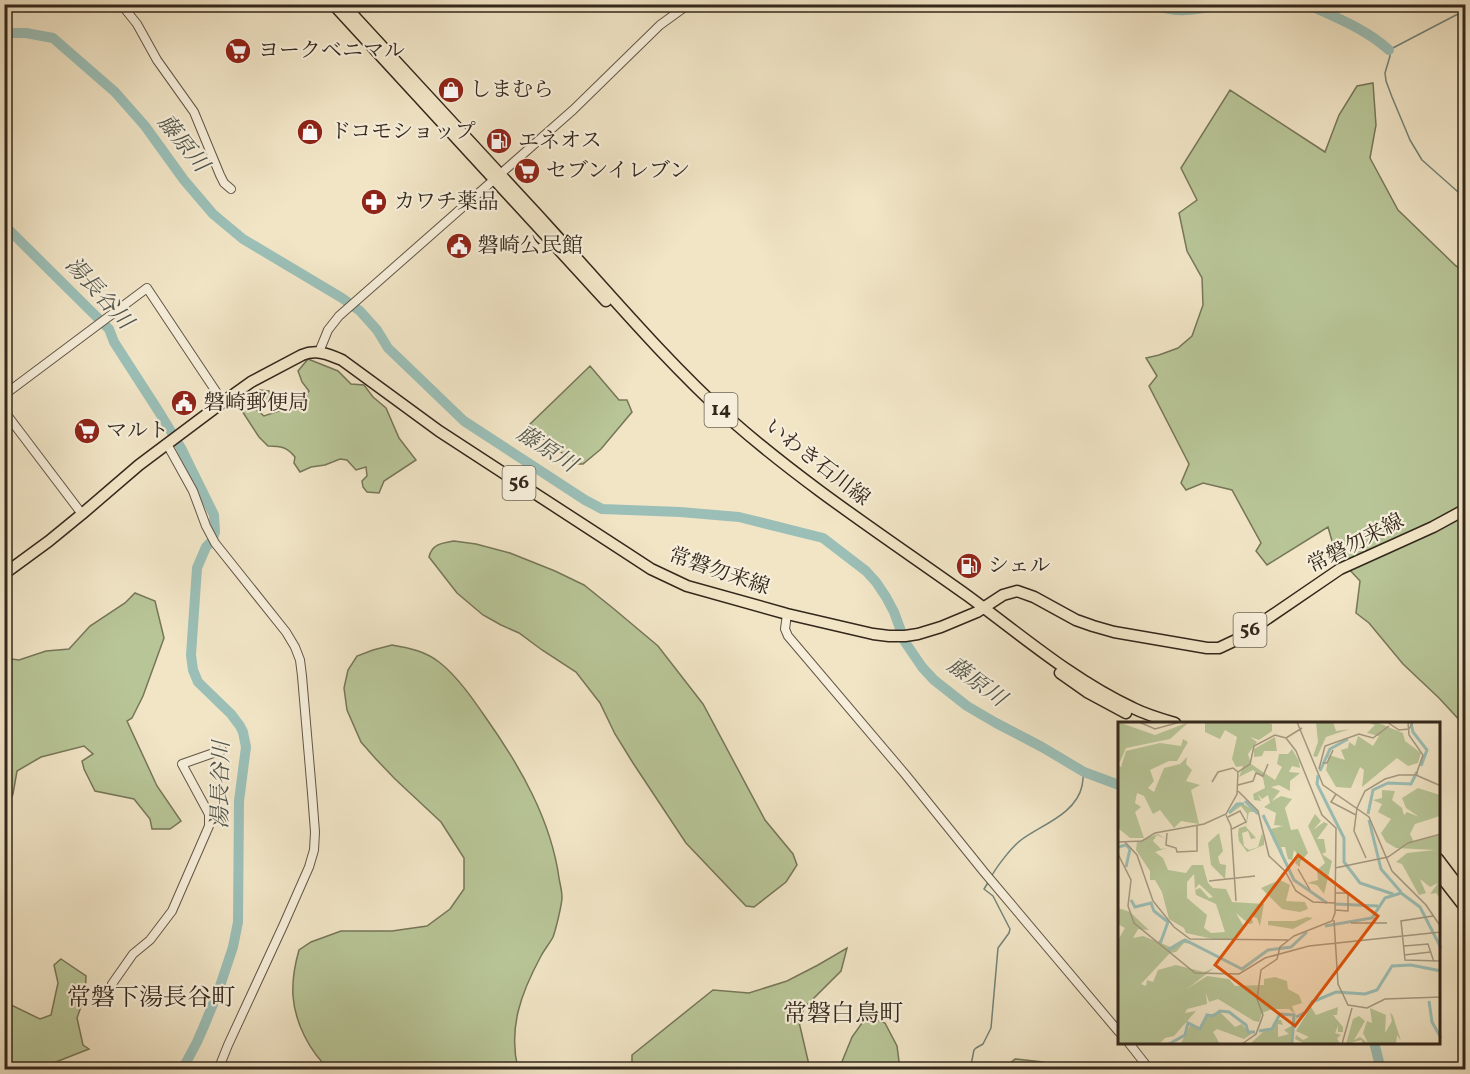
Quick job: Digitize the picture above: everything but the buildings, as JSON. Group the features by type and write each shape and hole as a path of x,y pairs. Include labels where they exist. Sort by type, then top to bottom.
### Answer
{"main road":[{"name":"いわき石川線","path":"333,4 655,344 730,419 771,454 980,610 1072,682 1103,701 1149,722"},
{"name":"いわき石川線","path":"343,4 497,177"},
{"path":"4,574 49,541 139,465 251,382 307,352 319,352"},
{"name":"常磐勿来線","path":"319,352 342,360 439,431 651,569 687,586 787,614 873,634 890,636 918,634 941,627 980,610 1003,595 1017,591 1093,626 1197,647 1219,648 1236,640 1340,569 1433,527 1466,509"},
{"name":"いわき石川線","path":"980,610 1088,684 1135,709 1173,722"},
{"path":"1440,862 1466,896"},
{"path":"1440,876 1466,909"}],"street":[{"path":"121,4 137,24 157,60 194,112 220,175 231,189"},
{"path":"319,352 328,330 339,316 573,110 660,25 689,4"},
{"path":"4,395 147,288 223,402"},
{"path":"4,411 82,514"},
{"path":"173,440 210,534 286,632 297,652 302,676 315,832 313,856 309,867 218,1070"},
{"path":"787,614 785,629 788,636 1118,1031"},
{"path":"112,984 133,954 150,940 172,911 207,831 209,814 182,764 222,750"},
{"path":"1130,1044 1150,1070"}],"green space":[{"path":"1373,83 1376,125 1370,158 1398,210 1456,266 1465,270 1465,726 1403,664 1369,623 1356,613 1360,581 1336,555 1328,527 1267,565 1256,551 1261,543 1232,490 1203,483 1186,490 1181,483 1189,464 1149,386 1157,376 1146,358 1178,348 1192,336 1203,305 1202,278 1187,251 1179,213 1197,200 1181,168 1230,90 1325,152 1339,115 1357,86"},
{"path":"308,359 338,371 351,384 364,385 386,408 399,438 416,460 384,481 379,493 367,492 363,487 362,481 367,476 366,467 356,470 347,460 340,459 300,472 294,463 295,457 283,448 268,446 259,437 242,411 242,401 260,390 269,391 271,400 257,410 264,416 291,407 292,402 303,399 309,391 298,371"},
{"path":"590,366 619,400 627,400 632,412 601,449 583,464 577,464 527,427"},
{"path":"454,541 510,553 584,585 658,646 703,704 765,820 793,854 797,865 786,882 754,907 746,906 686,843 615,734 600,703 576,672 519,633 483,615 457,593 429,557 435,547"},
{"path":"135,593 155,601 164,638 143,696 132,718 127,721 157,786 181,821 170,829 152,829 150,819 134,799 95,791 82,761 93,754 84,746 41,757 17,771 13,794 5,811 5,658 19,660 46,651 69,649 90,626 125,603"},
{"path":"392,645 417,650 434,658 464,688 499,736 522,774 549,835 562,900 553,937 534,970 518,1011 515,1054 518,1069 329,1069 310,1046 300,1026 294,1006 293,984 299,950 311,942 341,931 392,931 427,926 450,909 464,889 464,858 441,822 395,779 361,742 347,710 344,688 348,670 357,656"},
{"path":"847,948 841,971 804,1008 799,1022 810,1069 652,1070 632,1067 632,1055 713,990 749,993 787,981"},
{"path":"61,959 86,976 85,995 77,1018 83,1045 89,1049 38,1069 5,1069 5,1002 40,1019 51,1015 58,983 54,965"},
{"path":"867,1016 885,1023 897,1046 900,1069 839,1069 852,1037"},
{"path":"1015,1059 1043,1062 1052,1069 1003,1069"}],"waterway":[{"path":"1152,4 1179,10 1224,4"},
{"path":"1307,4 1360,30 1389,50"},
{"path":"1466,12 1389,50 1390,56 1385,73 1386,81 1410,140 1422,160 1466,199"},
{"name":"藤原川","path":"4,33 26,33 53,38 115,92 145,126 184,180 213,214 243,239 360,311 377,330 388,348 464,421 602,509 739,517 823,538 866,571 876,582 894,612 905,642 934,680 967,706 996,723 1084,772 1118,785"},
{"name":"湯長谷川","path":"4,225 109,329 114,342 181,448 214,515 215,532 197,568 191,655 193,670 198,682 240,726 246,747 239,801 238,922 233,947 218,992 197,1042 182,1070"},
{"path":"991,877 1004,857 1017,843 1057,818 1073,804 1082,786 1084,772"},
{"path":"970,1070 974,1050 983,1044 991,1028 998,948 1010,929 993,896 984,889 989,881"},
{"name":"藤原川","path":"1374,1044 1381,1070"}],"place":[{"name":"ヨークベニマル","path":"238,51"},
{"name":"しまむら","path":"451,90"},
{"name":"ドコモショップ","path":"310,132"},
{"name":"エネオス","path":"499,141"},
{"name":"セブンイレブン","path":"527,171"},
{"name":"カワチ薬品","path":"374,202"},
{"name":"磐崎公民館","path":"459,246"},
{"name":"磐崎郵便局","path":"184,403"},
{"name":"マルト","path":"87,431"},
{"name":"シェル","path":"969,566"}],"district":[{"name":"常磐下湯長谷町","path":"151,999"},
{"name":"常磐白鳥町","path":"843,1015"}]}
